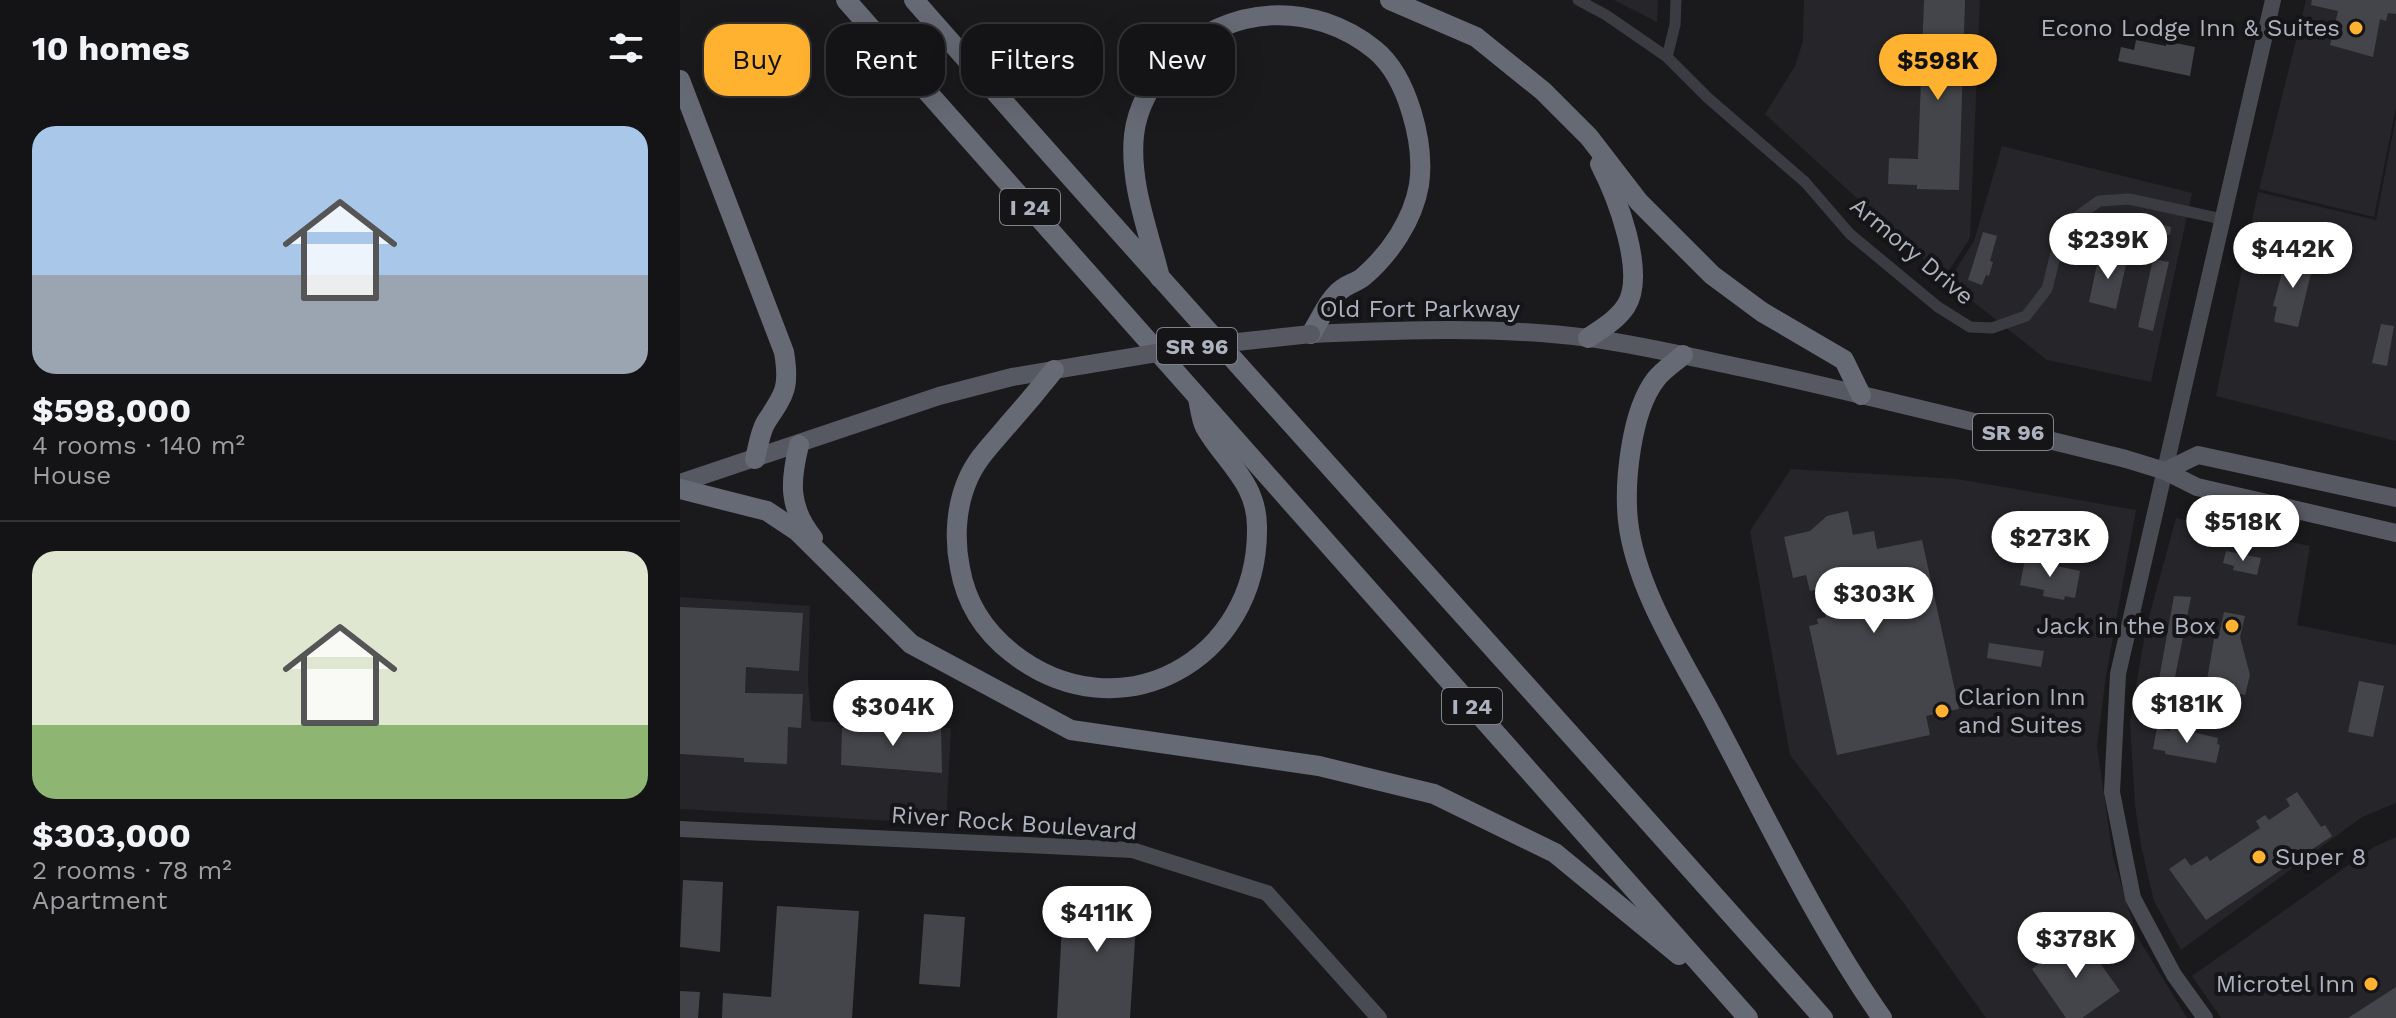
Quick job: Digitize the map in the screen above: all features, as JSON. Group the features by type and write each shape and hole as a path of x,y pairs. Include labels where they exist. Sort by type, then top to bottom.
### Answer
{"highway":[{"name":"I 24","path":"846,0 1748,1018"},
{"name":"I 24","path":"914,0 1161,282 1582,745 1823,1018"},
{"path":"1390,0 1476,37 1543,91 1589,137 1639,202 1712,275 1762,312 1844,360 1861,395"},
{"path":"1161,282 1134,175 1134,133 1145,98 1163,69 1190,42 1221,26 1257,16 1291,14 1315,18 1377,51 1399,81 1413,113 1420,147 1418,185 1407,221 1390,248 1371,268 1340,290 1311,334"},
{"path":"680,80 787,366 785,391 776,411 764,424 755,459"},
{"path":"1543,91 1601,165 1625,220 1632,264 1632,289 1627,305 1616,318 1588,338"},
{"path":"1683,355 1656,379 1647,395 1632,444 1627,492 1628,520 1636,562 1665,625 1803,887 1854,978 1882,1018"},
{"path":"1054,370 983,453 967,480 958,513 956,549 963,587 978,619 1002,645 1034,670 1068,682 1105,689 1137,686 1196,661 1216,642 1244,601 1256,562 1257,524 1252,498 1236,467 1204,425 1197,395"},
{"path":"799,445 791,495 805,529 835,567"},
{"path":"680,486 767,511 797,531 911,644 1071,730 1319,766 1434,794 1555,853 1726,994"}],"main road":[{"name":"Old Fort Parkway","path":"680,486 939,396 1012,377 1199,346 1311,334 1443,329 1588,338 1683,355 2126,459 2165,471 2197,487 2396,533"},
{"path":"2165,471 2198,455 2396,498"}],"street":[{"name":"Armory Drive","path":"1578,0 1606,15 1667,57 1708,98 1805,182 1850,234 1938,307 1970,327 1992,328 2026,316 2047,289 2059,241 2074,219 2099,201 2129,199 2222,219"},
{"path":"1667,57 1675,25 1676,0"},
{"path":"2205,1018 2174,975 2133,898 2112,792 2118,674 2273,0"},
{"name":"River Rock Boulevard","path":"680,829 1132,850 1267,893 1379,1018"}],"shaded area":[{"path":"1614,0 1658,0 1657,22"},
{"path":"1804,0 1980,0 1970,238 1944,278 1765,114 1795,66 1803,41"},
{"path":"2306,0 2396,0 2396,107 2374,217 2259,189"},
{"path":"2396,117 2396,441 2216,396 2258,192 2376,220"},
{"path":"2002,146 2192,193 2151,382 2047,360 1948,282 1974,241"},
{"name":"Clarion Inn and Suites","path":"1791,469 1957,479 2136,510 2106,676 2097,746 2113,857 2137,936 2187,1018 1986,1018 1906,906 1790,755 1750,531"},
{"path":"2176,518 2310,546 2297,625 2396,645 2396,803 2362,817 2181,950 2154,901 2141,846 2130,722 2146,628"},
{"path":"680,597 810,606 808,680 811,721 951,728 946,824 680,809"},
{"path":"2396,837 2396,1018 2221,1018 2192,976 2374,847"}],"building":[{"path":"1924,0 1965,0 1959,190 1917,189 1917,185 1888,184 1889,158 1918,159"},
{"name":"Econo Lodge Inn & Suites","path":"2312,0 2396,0 2396,14 2388,13 2386,21 2380,19 2373,57 2330,45 2338,11 2311,5"},
{"path":"2136,40 2166,46 2166,41 2195,47 2190,76 2118,61 2121,47 2134,50"},
{"path":"2125,215 2171,227 2170,235 2146,232 2144,235 2122,230"},
{"path":"1983,232 1997,236 1989,276 1986,275 1982,285 1968,280"},
{"path":"2287,254 2314,261 2298,327 2274,320 2277,307 2273,306"},
{"path":"2099,255 2127,260 2116,309 2089,302"},
{"path":"2153,259 2169,262 2153,331 2138,327"},
{"path":"2381,324 2394,326 2387,366 2372,363"},
{"path":"1848,511 1853,535 1874,531 1877,549 1922,540 1959,709 1926,716 1930,735 1837,755 1809,626 1818,624 1817,619 1826,617 1820,589 1810,591 1806,575 1793,578 1784,537 1810,531 1827,516"},
{"path":"2226,551 2261,558 2257,575 2233,570 2234,566 2223,563"},
{"path":"2025,559 2080,571 2075,598 2065,596 2064,600 2043,596 2044,590 2020,585"},
{"path":"2174,596 2191,597 2173,687 2158,685"},
{"path":"680,607 803,613 799,671 746,667 745,693 803,694 801,728 788,727 787,764 680,754"},
{"path":"2224,612 2245,616 2240,637 2250,675 2245,695 2206,686 2214,639 2218,639"},
{"path":"1989,643 2044,651 2041,667 1987,658"},
{"path":"2359,681 2384,686 2373,737 2348,732"},
{"path":"887,726 941,728 942,773 841,765 842,728 887,729"},
{"path":"2171,727 2218,738 2217,744 2220,745 2216,763 2153,749 2157,728 2170,731"},
{"name":"Super 8","path":"2297,792 2321,827 2325,825 2332,836 2206,920 2169,869 2185,858 2191,866 2207,856 2210,861 2260,828 2256,821 2265,815 2269,820 2290,806 2286,799"},
{"path":"683,880 723,882 720,952 680,947"},
{"path":"1064,888 1138,894 1130,1018 1057,1018"},
{"path":"777,906 859,911 852,1018 722,1018 723,993 771,997"},
{"path":"924,914 965,917 960,987 919,984"},
{"path":"2080,935 2120,991 2082,1018 2066,1018 2032,969"},
{"path":"2396,987 2396,1018 2348,1018"},
{"path":"680,991 700,992 698,1018 680,1018"}],"place":[{"name":"Econo Lodge Inn & Suites","path":"2356,28"},
{"name":"Jack in the Box","path":"2232,626"},
{"name":"Clarion Inn and Suites","path":"1942,711"},
{"name":"Super 8","path":"2259,857"},
{"name":"Microtel Inn","path":"2371,984"}]}
